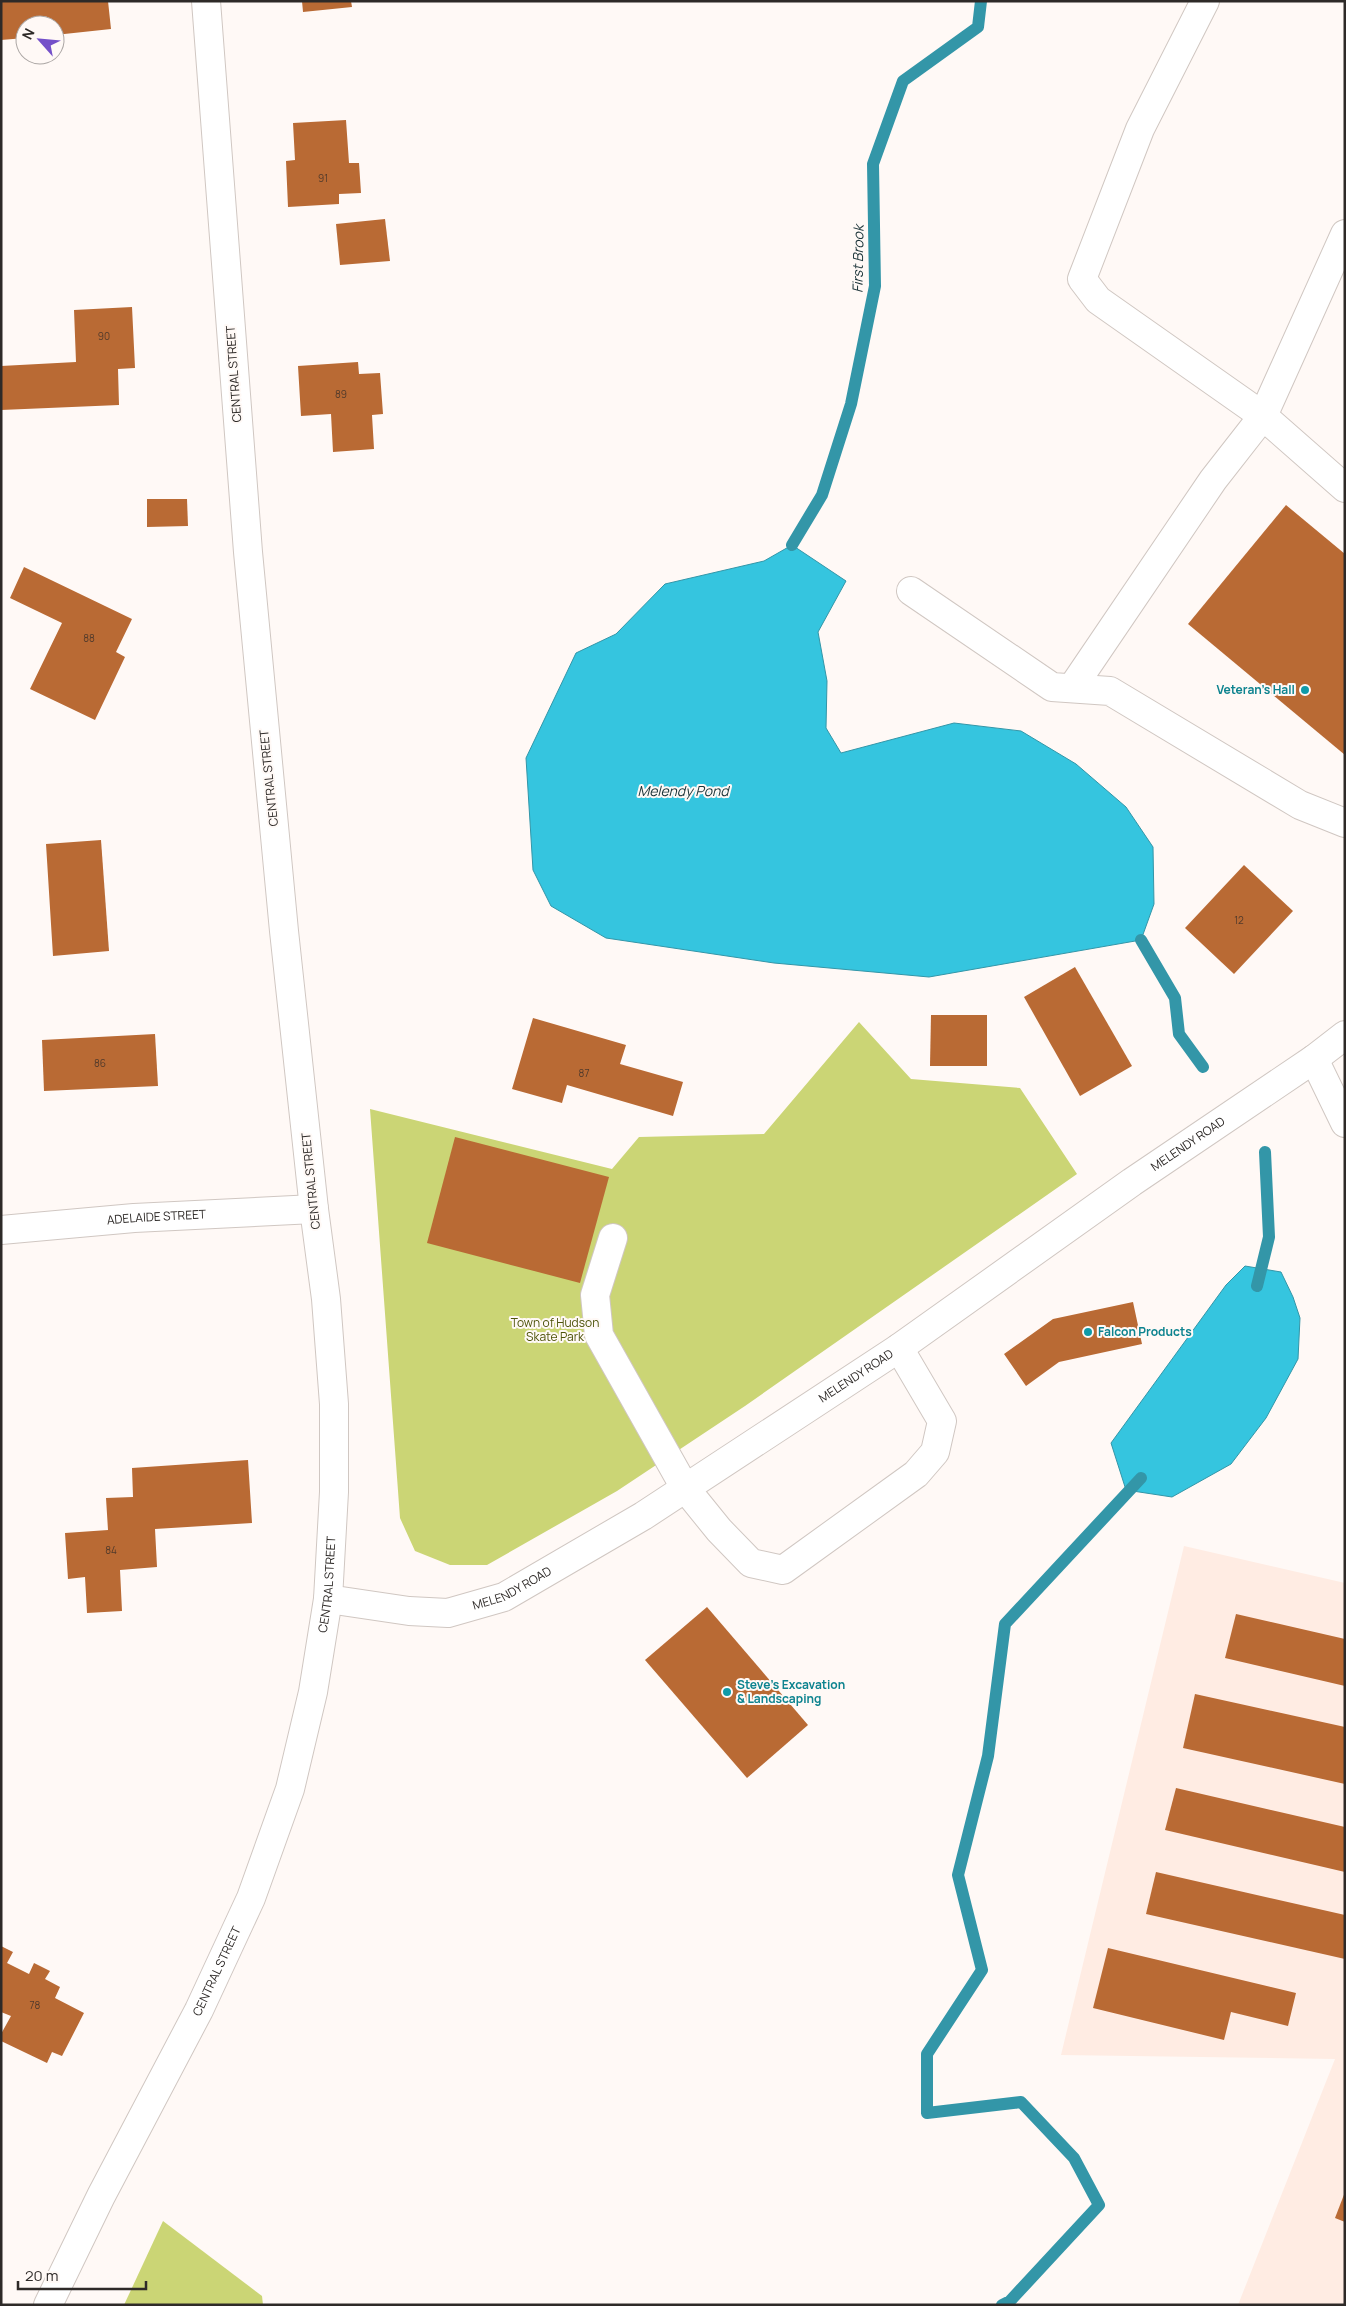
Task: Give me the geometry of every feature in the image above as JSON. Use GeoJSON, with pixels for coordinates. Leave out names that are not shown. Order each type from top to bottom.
{"type":"FeatureCollection","features":[{"type":"Feature","properties":{"kind":"street","name":"CENTRAL STREET"},"geometry":{"type":"LineString","coordinates":[[48,2305],[101,2196],[198,2010],[251,1898],[290,1789],[313,1692],[328,1599],[334,1492],[334,1404],[326,1299],[314,1209],[248,552],[206,1]]}},
{"type":"Feature","properties":{"kind":"street"},"geometry":{"type":"LineString","coordinates":[[1205,1],[1140,129],[1082,279],[1098,300],[1263,416],[1345,488]]}},
{"type":"Feature","properties":{"kind":"street"},"geometry":{"type":"LineString","coordinates":[[1072,688],[1212,480],[1263,416],[1345,234]]}},
{"type":"Feature","properties":{"kind":"street"},"geometry":{"type":"LineString","coordinates":[[911,590],[1052,687],[1110,691],[1300,805],[1345,823]]}},
{"type":"Feature","properties":{"kind":"street","name":"MELENDY ROAD"},"geometry":{"type":"LineString","coordinates":[[328,1599],[409,1611],[448,1612],[504,1597],[643,1516],[899,1348],[1132,1182],[1314,1059],[1345,1035]]}},
{"type":"Feature","properties":{"kind":"street"},"geometry":{"type":"LineString","coordinates":[[1314,1059],[1345,1123]]}},
{"type":"Feature","properties":{"kind":"street","name":"ADELAIDE STREET"},"geometry":{"type":"LineString","coordinates":[[1,1230],[134,1218],[314,1209]]}},
{"type":"Feature","properties":{"kind":"street"},"geometry":{"type":"LineString","coordinates":[[613,1238],[596,1295],[599,1335],[685,1488],[719,1530],[751,1562],[783,1570],[916,1474],[935,1452],[942,1421],[899,1348]]}},
{"type":"Feature","properties":{"kind":"shaded area"},"geometry":{"type":"Polygon","coordinates":[[[1184,1546],[1345,1583],[1345,2305],[1238,2305],[1335,2059],[1061,2055],[1184,1546]]]}},
{"type":"Feature","properties":{"kind":"green space","name":"Town of Hudson Skate Park"},"geometry":{"type":"Polygon","coordinates":[[[859,1022],[911,1079],[1020,1088],[1077,1174],[745,1406],[617,1491],[487,1565],[450,1565],[415,1551],[400,1518],[370,1109],[612,1169],[639,1137],[764,1134],[859,1022]]]}},
{"type":"Feature","properties":{"kind":"green space"},"geometry":{"type":"Polygon","coordinates":[[[163,2221],[262,2296],[263,2305],[124,2305],[163,2221]]]}},
{"type":"Feature","properties":{"kind":"water","name":"Melendy Pond"},"geometry":{"type":"Polygon","coordinates":[[[792,545],[846,581],[818,632],[827,681],[826,728],[841,753],[954,723],[1021,731],[1076,764],[1126,807],[1153,847],[1154,904],[1141,940],[929,977],[774,963],[606,938],[551,906],[533,870],[526,758],[576,653],[616,634],[665,584],[764,561],[792,545]]]}},
{"type":"Feature","properties":{"kind":"water"},"geometry":{"type":"Polygon","coordinates":[[[1245,1266],[1281,1272],[1293,1297],[1300,1318],[1298,1359],[1266,1418],[1231,1464],[1172,1497],[1126,1490],[1111,1443],[1226,1285],[1245,1266]]]}},
{"type":"Feature","properties":{"kind":"building"},"geometry":{"type":"Polygon","coordinates":[[[1,1],[108,1],[111,29],[65,34],[65,15],[15,15],[15,39],[1,40],[1,1]]]}},
{"type":"Feature","properties":{"kind":"building"},"geometry":{"type":"Polygon","coordinates":[[[302,1],[351,1],[352,7],[303,12],[302,1]]]}},
{"type":"Feature","properties":{"kind":"building"},"geometry":{"type":"Polygon","coordinates":[[[346,120],[349,163],[359,163],[361,193],[339,194],[339,204],[288,207],[286,161],[295,160],[293,123],[346,120]]]}},
{"type":"Feature","properties":{"kind":"building"},"geometry":{"type":"Polygon","coordinates":[[[385,219],[390,261],[340,265],[336,224],[385,219]]]}},
{"type":"Feature","properties":{"kind":"building"},"geometry":{"type":"Polygon","coordinates":[[[132,307],[135,368],[118,369],[119,405],[1,410],[1,366],[76,362],[74,310],[132,307]]]}},
{"type":"Feature","properties":{"kind":"building"},"geometry":{"type":"Polygon","coordinates":[[[358,362],[359,374],[380,373],[383,414],[372,415],[374,449],[333,452],[331,414],[301,416],[298,366],[358,362]]]}},
{"type":"Feature","properties":{"kind":"building"},"geometry":{"type":"Polygon","coordinates":[[[147,499],[187,499],[188,526],[147,527],[147,499]]]}},
{"type":"Feature","properties":{"kind":"building","name":"Veteran's Hall"},"geometry":{"type":"Polygon","coordinates":[[[1286,505],[1345,554],[1345,755],[1188,624],[1286,505]]]}},
{"type":"Feature","properties":{"kind":"building"},"geometry":{"type":"Polygon","coordinates":[[[24,567],[132,619],[116,652],[125,657],[95,720],[30,689],[62,623],[10,598],[24,567]]]}},
{"type":"Feature","properties":{"kind":"building"},"geometry":{"type":"Polygon","coordinates":[[[101,840],[109,951],[53,956],[46,844],[101,840]]]}},
{"type":"Feature","properties":{"kind":"building"},"geometry":{"type":"Polygon","coordinates":[[[1244,865],[1293,911],[1234,974],[1185,928],[1244,865]]]}},
{"type":"Feature","properties":{"kind":"building"},"geometry":{"type":"Polygon","coordinates":[[[1075,967],[1132,1066],[1080,1096],[1024,997],[1075,967]]]}},
{"type":"Feature","properties":{"kind":"building"},"geometry":{"type":"Polygon","coordinates":[[[931,1015],[987,1015],[987,1066],[930,1066],[931,1015]]]}},
{"type":"Feature","properties":{"kind":"building"},"geometry":{"type":"Polygon","coordinates":[[[533,1018],[626,1045],[620,1064],[683,1082],[673,1116],[567,1085],[562,1103],[512,1089],[533,1018]]]}},
{"type":"Feature","properties":{"kind":"building"},"geometry":{"type":"Polygon","coordinates":[[[155,1034],[158,1086],[44,1091],[42,1040],[155,1034]]]}},
{"type":"Feature","properties":{"kind":"building"},"geometry":{"type":"Polygon","coordinates":[[[455,1137],[609,1177],[580,1283],[427,1243],[455,1137]]]}},
{"type":"Feature","properties":{"kind":"building","name":"Falcon Products"},"geometry":{"type":"Polygon","coordinates":[[[1133,1302],[1142,1344],[1059,1362],[1026,1386],[1004,1354],[1053,1319],[1133,1302]]]}},
{"type":"Feature","properties":{"kind":"building"},"geometry":{"type":"Polygon","coordinates":[[[248,1460],[252,1523],[155,1529],[157,1567],[120,1570],[122,1611],[87,1613],[85,1577],[68,1579],[65,1533],[108,1530],[106,1498],[133,1497],[132,1468],[248,1460]]]}},
{"type":"Feature","properties":{"kind":"building","name":"Steve's Excavation & Landscaping"},"geometry":{"type":"Polygon","coordinates":[[[707,1607],[808,1725],[747,1778],[645,1660],[707,1607]]]}},
{"type":"Feature","properties":{"kind":"building"},"geometry":{"type":"Polygon","coordinates":[[[1236,1614],[1345,1639],[1345,1686],[1225,1658],[1236,1614]]]}},
{"type":"Feature","properties":{"kind":"building"},"geometry":{"type":"Polygon","coordinates":[[[1195,1694],[1345,1727],[1345,1784],[1183,1748],[1195,1694]]]}},
{"type":"Feature","properties":{"kind":"building"},"geometry":{"type":"Polygon","coordinates":[[[1176,1788],[1345,1827],[1345,1872],[1165,1830],[1176,1788]]]}},
{"type":"Feature","properties":{"kind":"building"},"geometry":{"type":"Polygon","coordinates":[[[1156,1872],[1345,1915],[1345,1959],[1146,1914],[1156,1872]]]}},
{"type":"Feature","properties":{"kind":"building"},"geometry":{"type":"Polygon","coordinates":[[[1,1946],[13,1952],[7,1963],[29,1974],[34,1963],[50,1971],[45,1979],[60,1987],[55,1998],[84,2013],[62,2056],[52,2052],[47,2063],[1,2041],[1,2034],[11,2016],[1,2012],[1,1946]]]}},
{"type":"Feature","properties":{"kind":"building"},"geometry":{"type":"Polygon","coordinates":[[[1108,1948],[1296,1993],[1288,2026],[1231,2012],[1224,2040],[1093,2008],[1108,1948]]]}},
{"type":"Feature","properties":{"kind":"building"},"geometry":{"type":"Polygon","coordinates":[[[1345,2192],[1345,2222],[1335,2218],[1345,2192]]]}},
{"type":"Feature","properties":{"kind":"waterway","name":"First Brook"},"geometry":{"type":"LineString","coordinates":[[792,545],[822,495],[851,404],[875,286],[873,164],[903,81],[978,27],[981,1]]}},
{"type":"Feature","properties":{"kind":"waterway"},"geometry":{"type":"LineString","coordinates":[[1141,940],[1175,998],[1179,1034],[1203,1067]]}},
{"type":"Feature","properties":{"kind":"waterway"},"geometry":{"type":"LineString","coordinates":[[1257,1286],[1269,1237],[1265,1152]]}},
{"type":"Feature","properties":{"kind":"waterway"},"geometry":{"type":"LineString","coordinates":[[1002,2305],[1010,2301],[1099,2205],[1074,2158],[1021,2102],[927,2113],[927,2054],[982,1970],[958,1875],[988,1756],[1005,1624],[1141,1478]]}},
{"type":"Feature","properties":{"kind":"place","name":"Veteran's Hall"},"geometry":{"type":"Point","coordinates":[1305,690]}},
{"type":"Feature","properties":{"kind":"place","name":"Falcon Products"},"geometry":{"type":"Point","coordinates":[1088,1332]}},
{"type":"Feature","properties":{"kind":"place","name":"Steve's Excavation & Landscaping"},"geometry":{"type":"Point","coordinates":[727,1692]}}]}
